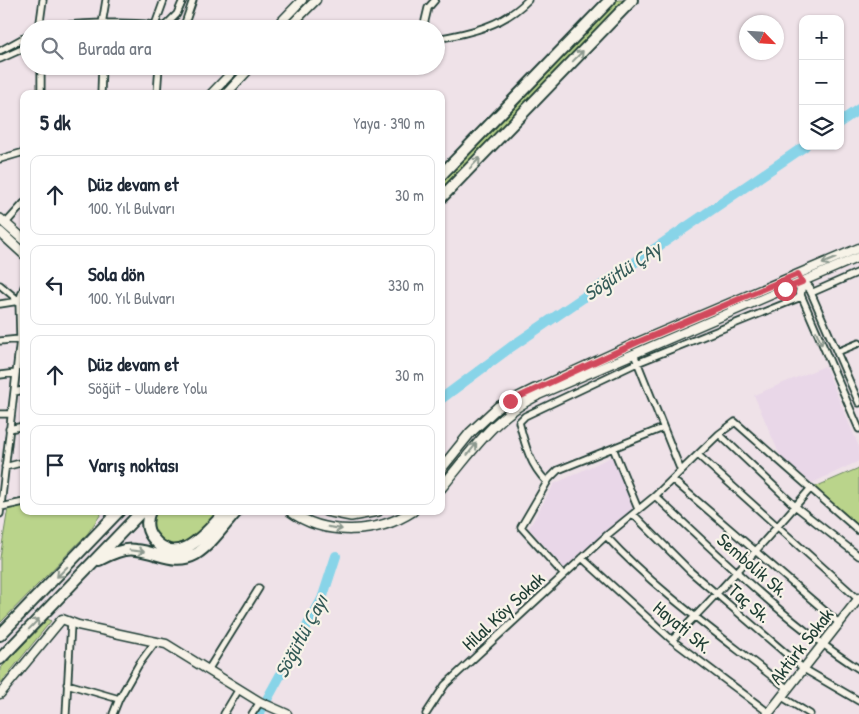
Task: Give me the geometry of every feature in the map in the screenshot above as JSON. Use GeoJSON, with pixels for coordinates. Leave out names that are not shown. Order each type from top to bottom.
{"type":"FeatureCollection","features":[{"type":"Feature","properties":{"kind":"highway"},"geometry":{"type":"LineString","coordinates":[[445,171],[610,0]]}},
{"type":"Feature","properties":{"kind":"highway"},"geometry":{"type":"LineString","coordinates":[[445,194],[632,0]]}},
{"type":"Feature","properties":{"kind":"highway"},"geometry":{"type":"LineString","coordinates":[[80,553],[108,515]]}},
{"type":"Feature","properties":{"kind":"highway"},"geometry":{"type":"LineString","coordinates":[[0,635],[115,515]]}},
{"type":"Feature","properties":{"kind":"highway"},"geometry":{"type":"LineString","coordinates":[[0,659],[138,515]]}},
{"type":"Feature","properties":{"kind":"highway"},"geometry":{"type":"LineString","coordinates":[[148,515],[147,527],[155,541],[162,547],[180,550],[198,540],[222,515]]}},
{"type":"Feature","properties":{"kind":"highway"},"geometry":{"type":"LineString","coordinates":[[92,564],[124,550],[146,552],[171,560],[184,559],[198,553],[233,515]]}},
{"type":"Feature","properties":{"kind":"main road"},"geometry":{"type":"LineString","coordinates":[[283,20],[302,0]]}},
{"type":"Feature","properties":{"kind":"main road"},"geometry":{"type":"LineString","coordinates":[[296,20],[316,0]]}},
{"type":"Feature","properties":{"kind":"main road"},"geometry":{"type":"LineString","coordinates":[[215,90],[229,75]]}},
{"type":"Feature","properties":{"kind":"main road"},"geometry":{"type":"LineString","coordinates":[[230,90],[244,75]]}},
{"type":"Feature","properties":{"kind":"main road"},"geometry":{"type":"LineString","coordinates":[[3,221],[20,236]]}},
{"type":"Feature","properties":{"kind":"main road"},"geometry":{"type":"LineString","coordinates":[[0,232],[20,250]]}},
{"type":"Feature","properties":{"kind":"main road"},"geometry":{"type":"LineString","coordinates":[[445,464],[470,433],[498,406],[634,354],[800,278],[859,248]]}},
{"type":"Feature","properties":{"kind":"main road"},"geometry":{"type":"LineString","coordinates":[[445,483],[480,439],[536,393],[800,278],[859,257]]}},
{"type":"Feature","properties":{"kind":"main road"},"geometry":{"type":"LineString","coordinates":[[800,278],[810,290]]}},
{"type":"Feature","properties":{"kind":"main road"},"geometry":{"type":"LineString","coordinates":[[800,278],[801,295]]}},
{"type":"Feature","properties":{"kind":"main road"},"geometry":{"type":"LineString","coordinates":[[297,515],[310,522],[333,528],[352,530],[376,528],[407,515]]}},
{"type":"Feature","properties":{"kind":"main road","name":"Aktürk Sokak"},"geometry":{"type":"LineString","coordinates":[[769,714],[859,599]]}},
{"type":"Feature","properties":{"kind":"main road"},"geometry":{"type":"LineString","coordinates":[[0,694],[62,619],[109,633],[166,644],[260,702],[286,714]]}},
{"type":"Feature","properties":{"kind":"street"},"geometry":{"type":"LineString","coordinates":[[40,20],[43,0]]}},
{"type":"Feature","properties":{"kind":"street"},"geometry":{"type":"LineString","coordinates":[[103,20],[106,0]]}},
{"type":"Feature","properties":{"kind":"street"},"geometry":{"type":"LineString","coordinates":[[157,20],[164,0]]}},
{"type":"Feature","properties":{"kind":"street"},"geometry":{"type":"LineString","coordinates":[[171,20],[177,14],[183,0]]}},
{"type":"Feature","properties":{"kind":"street"},"geometry":{"type":"LineString","coordinates":[[186,20],[193,0]]}},
{"type":"Feature","properties":{"kind":"street"},"geometry":{"type":"LineString","coordinates":[[425,20],[428,8],[435,0]]}},
{"type":"Feature","properties":{"kind":"street"},"geometry":{"type":"LineString","coordinates":[[445,37],[477,32],[519,9],[528,0]]}},
{"type":"Feature","properties":{"kind":"street"},"geometry":{"type":"LineString","coordinates":[[0,50],[20,40]]}},
{"type":"Feature","properties":{"kind":"street"},"geometry":{"type":"LineString","coordinates":[[0,59],[20,50]]}},
{"type":"Feature","properties":{"kind":"street"},"geometry":{"type":"LineString","coordinates":[[41,75],[41,90]]}},
{"type":"Feature","properties":{"kind":"street"},"geometry":{"type":"LineString","coordinates":[[101,90],[102,75]]}},
{"type":"Feature","properties":{"kind":"street"},"geometry":{"type":"LineString","coordinates":[[157,90],[158,75]]}},
{"type":"Feature","properties":{"kind":"street"},"geometry":{"type":"LineString","coordinates":[[0,159],[20,153]]}},
{"type":"Feature","properties":{"kind":"street"},"geometry":{"type":"LineString","coordinates":[[3,221],[20,206]]}},
{"type":"Feature","properties":{"kind":"street"},"geometry":{"type":"LineString","coordinates":[[859,272],[810,290],[859,403]]}},
{"type":"Feature","properties":{"kind":"street"},"geometry":{"type":"LineString","coordinates":[[0,285],[20,298]]}},
{"type":"Feature","properties":{"kind":"street"},"geometry":{"type":"LineString","coordinates":[[547,482],[537,472],[526,451],[519,422],[525,416],[637,363],[801,295],[859,429]]}},
{"type":"Feature","properties":{"kind":"street"},"geometry":{"type":"LineString","coordinates":[[0,304],[20,299]]}},
{"type":"Feature","properties":{"kind":"street"},"geometry":{"type":"LineString","coordinates":[[0,341],[20,340]]}},
{"type":"Feature","properties":{"kind":"street"},"geometry":{"type":"LineString","coordinates":[[837,352],[859,343]]}},
{"type":"Feature","properties":{"kind":"street"},"geometry":{"type":"LineString","coordinates":[[634,354],[681,471]]}},
{"type":"Feature","properties":{"kind":"street"},"geometry":{"type":"LineString","coordinates":[[0,514],[5,466],[3,451],[9,429],[20,357]]}},
{"type":"Feature","properties":{"kind":"street"},"geometry":{"type":"LineString","coordinates":[[0,374],[16,374]]}},
{"type":"Feature","properties":{"kind":"street"},"geometry":{"type":"LineString","coordinates":[[14,392],[20,391]]}},
{"type":"Feature","properties":{"kind":"street"},"geometry":{"type":"LineString","coordinates":[[0,414],[11,414]]}},
{"type":"Feature","properties":{"kind":"street"},"geometry":{"type":"LineString","coordinates":[[633,514],[673,480],[718,434],[735,422],[859,531]]}},
{"type":"Feature","properties":{"kind":"street"},"geometry":{"type":"LineString","coordinates":[[9,429],[20,427]]}},
{"type":"Feature","properties":{"kind":"street"},"geometry":{"type":"LineString","coordinates":[[564,575],[522,527],[547,482],[558,470],[663,428]]}},
{"type":"Feature","properties":{"kind":"street"},"geometry":{"type":"LineString","coordinates":[[718,434],[795,506],[859,556]]}},
{"type":"Feature","properties":{"kind":"street"},"geometry":{"type":"LineString","coordinates":[[613,448],[638,509]]}},
{"type":"Feature","properties":{"kind":"street"},"geometry":{"type":"LineString","coordinates":[[698,455],[859,599]]}},
{"type":"Feature","properties":{"kind":"street"},"geometry":{"type":"LineString","coordinates":[[5,466],[20,463]]}},
{"type":"Feature","properties":{"kind":"street"},"geometry":{"type":"LineString","coordinates":[[673,480],[840,624]]}},
{"type":"Feature","properties":{"kind":"street"},"geometry":{"type":"LineString","coordinates":[[672,640],[738,573],[755,550],[811,488]]}},
{"type":"Feature","properties":{"kind":"street","name":"Sembolik Sk."},"geometry":{"type":"LineString","coordinates":[[655,496],[738,573],[823,646],[859,669]]}},
{"type":"Feature","properties":{"kind":"street"},"geometry":{"type":"LineString","coordinates":[[1,507],[20,503]]}},
{"type":"Feature","properties":{"kind":"street","name":"Hilal Köy Sokak"},"geometry":{"type":"LineString","coordinates":[[426,714],[445,685],[606,536],[633,514]]}},
{"type":"Feature","properties":{"kind":"street","name":"Taç Sk."},"geometry":{"type":"LineString","coordinates":[[633,514],[718,594],[804,669],[859,702]]}},
{"type":"Feature","properties":{"kind":"street"},"geometry":{"type":"LineString","coordinates":[[606,536],[628,560],[788,689]]}},
{"type":"Feature","properties":{"kind":"street","name":"Hayati SK."},"geometry":{"type":"LineString","coordinates":[[582,558],[672,640],[769,714]]}},
{"type":"Feature","properties":{"kind":"street"},"geometry":{"type":"LineString","coordinates":[[208,670],[260,588]]}},
{"type":"Feature","properties":{"kind":"street"},"geometry":{"type":"LineString","coordinates":[[66,714],[71,622]]}},
{"type":"Feature","properties":{"kind":"street"},"geometry":{"type":"LineString","coordinates":[[112,714],[119,699],[156,641]]}},
{"type":"Feature","properties":{"kind":"street"},"geometry":{"type":"LineString","coordinates":[[67,684],[119,699]]}},
{"type":"Feature","properties":{"kind":"street"},"geometry":{"type":"LineString","coordinates":[[224,714],[239,689]]}},
{"type":"Feature","properties":{"kind":"street"},"geometry":{"type":"LineString","coordinates":[[782,697],[810,714]]}},
{"type":"Feature","properties":{"kind":"street"},"geometry":{"type":"LineString","coordinates":[[252,714],[260,702]]}},
{"type":"Feature","properties":{"kind":"shaded area"},"geometry":{"type":"Polygon","coordinates":[[[825,366],[859,447],[859,461],[812,483],[781,458],[754,395],[825,366]]]}},
{"type":"Feature","properties":{"kind":"shaded area"},"geometry":{"type":"Polygon","coordinates":[[[613,456],[635,507],[565,569],[529,528],[554,484],[613,456]]]}},
{"type":"Feature","properties":{"kind":"green space"},"geometry":{"type":"Polygon","coordinates":[[[618,0],[627,0],[445,188],[445,180],[618,0]]]}},
{"type":"Feature","properties":{"kind":"green space"},"geometry":{"type":"Polygon","coordinates":[[[859,468],[859,526],[815,487],[859,468]]]}},
{"type":"Feature","properties":{"kind":"green space"},"geometry":{"type":"Polygon","coordinates":[[[20,506],[20,515],[100,515],[88,533],[0,623],[0,558],[8,508],[20,506]]]}},
{"type":"Feature","properties":{"kind":"green space"},"geometry":{"type":"Polygon","coordinates":[[[153,515],[217,515],[193,540],[185,545],[164,545],[154,532],[153,515]]]}},
{"type":"Feature","properties":{"kind":"green space"},"geometry":{"type":"Polygon","coordinates":[[[48,619],[51,621],[0,684],[0,669],[48,619]]]}},
{"type":"Feature","properties":{"kind":"waterway","name":"Söğütlü ÇAy"},"geometry":{"type":"LineString","coordinates":[[844,119],[859,109]]}},
{"type":"Feature","properties":{"kind":"waterway","name":"Söğütlü ÇAy"},"geometry":{"type":"LineString","coordinates":[[445,396],[511,347],[799,150]]}},
{"type":"Feature","properties":{"kind":"waterway","name":"Söğütlü Çayı"},"geometry":{"type":"LineString","coordinates":[[259,714],[322,599],[336,556]]}},
{"type":"Feature","properties":{"kind":"tram line"},"geometry":{"type":"LineString","coordinates":[[178,20],[187,0]]}},
{"type":"Feature","properties":{"kind":"tram line"},"geometry":{"type":"LineString","coordinates":[[0,54],[20,45]]}},
{"type":"Feature","properties":{"kind":"route"},"geometry":{"type":"LineString","coordinates":[[510,401],[638,342],[798,274],[802,282],[785,289]]}}]}
